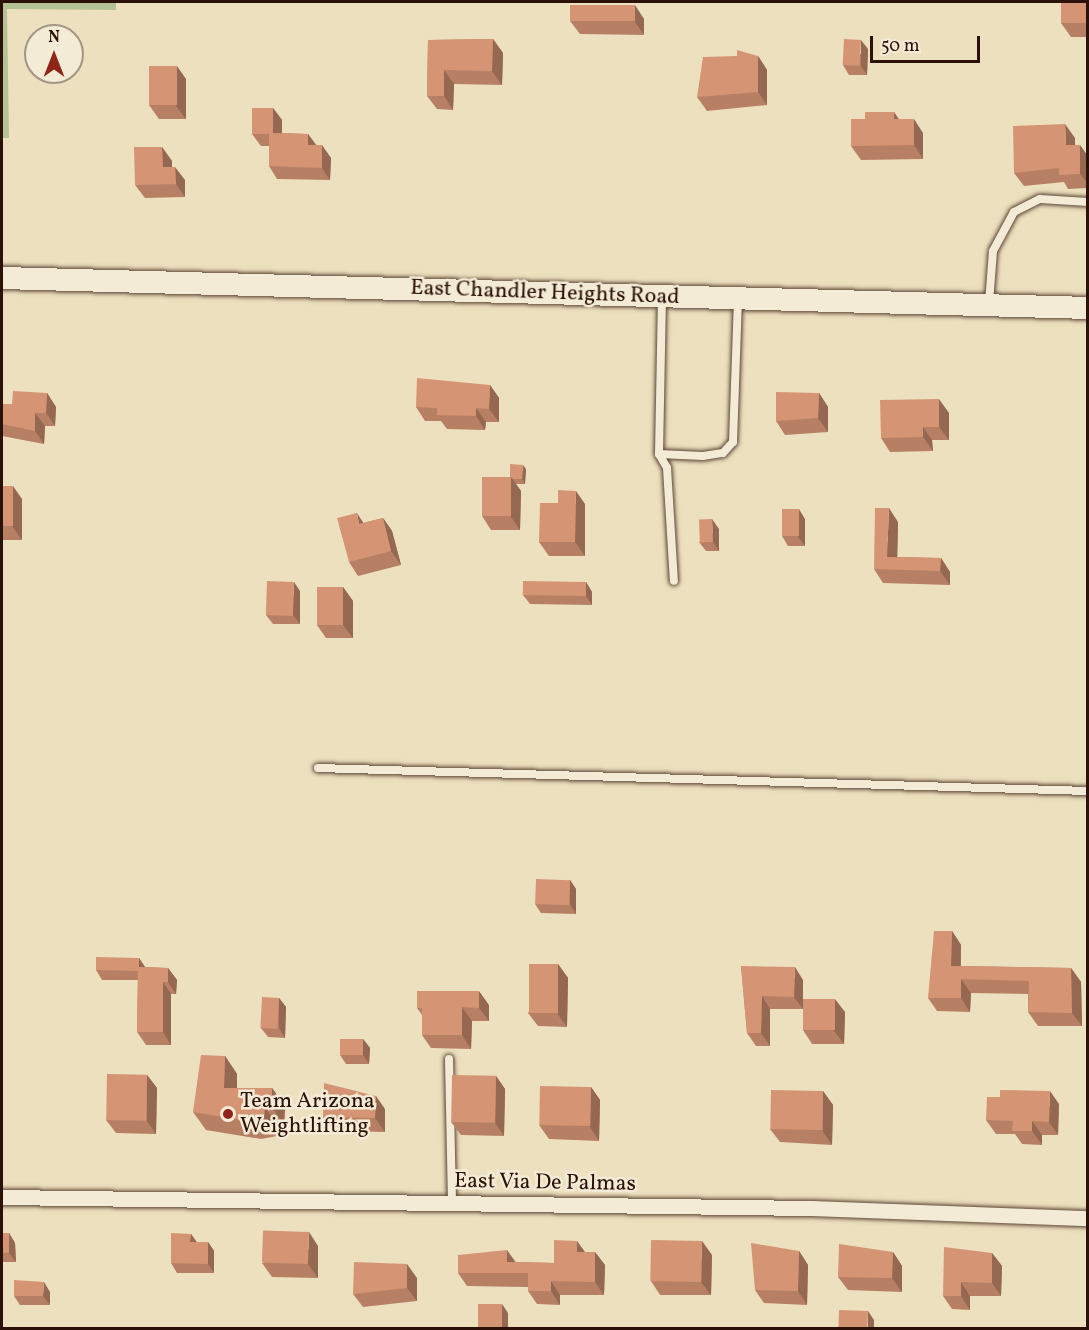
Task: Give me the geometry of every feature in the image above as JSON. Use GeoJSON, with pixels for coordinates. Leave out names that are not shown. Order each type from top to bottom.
{"type":"FeatureCollection","features":[{"type":"Feature","properties":{"kind":"main road","name":"East Chandler Heights Road"},"geometry":{"type":"LineString","coordinates":[[2,278],[1088,308]]}},
{"type":"Feature","properties":{"kind":"street","name":"East Via De Palmas"},"geometry":{"type":"LineString","coordinates":[[2,1197],[1088,1218]]}},
{"type":"Feature","properties":{"kind":"lane"},"geometry":{"type":"LineString","coordinates":[[988,305],[993,251],[1014,212],[1040,199],[1088,202]]}},
{"type":"Feature","properties":{"kind":"lane"},"geometry":{"type":"LineString","coordinates":[[662,296],[659,454],[667,468],[674,581]]}},
{"type":"Feature","properties":{"kind":"lane"},"geometry":{"type":"LineString","coordinates":[[659,454],[703,456],[723,453],[733,442],[738,298]]}},
{"type":"Feature","properties":{"kind":"lane"},"geometry":{"type":"LineString","coordinates":[[318,768],[1088,791]]}},
{"type":"Feature","properties":{"kind":"lane"},"geometry":{"type":"LineString","coordinates":[[449,1059],[452,1204]]}},
{"type":"Feature","properties":{"kind":"green space"},"geometry":{"type":"Polygon","coordinates":[[[2,2],[116,2],[116,10],[7,9],[9,138],[2,138],[2,2]]]}},
{"type":"Feature","properties":{"kind":"building"},"geometry":{"type":"Polygon","coordinates":[[[1061,2],[1088,2],[1088,23],[1061,23],[1061,2]]]}},
{"type":"Feature","properties":{"kind":"building"},"geometry":{"type":"Polygon","coordinates":[[[570,5],[635,5],[635,21],[570,21],[570,5]]]}},
{"type":"Feature","properties":{"kind":"building"},"geometry":{"type":"Polygon","coordinates":[[[493,39],[492,71],[444,70],[444,96],[427,96],[428,40],[493,39]]]}},
{"type":"Feature","properties":{"kind":"building"},"geometry":{"type":"Polygon","coordinates":[[[844,39],[861,40],[860,66],[843,65],[844,39]]]}},
{"type":"Feature","properties":{"kind":"building"},"geometry":{"type":"Polygon","coordinates":[[[737,50],[758,56],[758,92],[697,97],[703,57],[737,56],[737,50]]]}},
{"type":"Feature","properties":{"kind":"building"},"geometry":{"type":"Polygon","coordinates":[[[149,66],[177,66],[177,105],[149,105],[149,66]]]}},
{"type":"Feature","properties":{"kind":"building"},"geometry":{"type":"Polygon","coordinates":[[[252,108],[273,108],[273,133],[308,134],[308,145],[322,145],[322,168],[269,166],[269,134],[252,134],[252,108]]]}},
{"type":"Feature","properties":{"kind":"building"},"geometry":{"type":"Polygon","coordinates":[[[865,112],[894,112],[894,119],[914,119],[914,145],[851,146],[851,119],[865,119],[865,112]]]}},
{"type":"Feature","properties":{"kind":"building"},"geometry":{"type":"Polygon","coordinates":[[[1065,124],[1066,145],[1080,145],[1080,174],[1059,175],[1059,168],[1014,173],[1013,126],[1065,124]]]}},
{"type":"Feature","properties":{"kind":"building"},"geometry":{"type":"Polygon","coordinates":[[[134,147],[162,147],[163,167],[175,167],[176,184],[135,185],[134,147]]]}},
{"type":"Feature","properties":{"kind":"building"},"geometry":{"type":"Polygon","coordinates":[[[417,378],[490,385],[489,409],[476,408],[476,416],[437,415],[437,408],[416,407],[417,378]]]}},
{"type":"Feature","properties":{"kind":"building"},"geometry":{"type":"Polygon","coordinates":[[[13,391],[47,393],[46,413],[35,413],[35,431],[2,424],[2,404],[12,404],[13,391]]]}},
{"type":"Feature","properties":{"kind":"building"},"geometry":{"type":"Polygon","coordinates":[[[776,392],[819,393],[818,418],[776,421],[776,392]]]}},
{"type":"Feature","properties":{"kind":"building"},"geometry":{"type":"Polygon","coordinates":[[[939,399],[939,427],[923,427],[923,437],[881,438],[880,400],[939,399]]]}},
{"type":"Feature","properties":{"kind":"building"},"geometry":{"type":"Polygon","coordinates":[[[510,464],[523,465],[522,479],[510,477],[510,464]]]}},
{"type":"Feature","properties":{"kind":"building"},"geometry":{"type":"Polygon","coordinates":[[[482,477],[511,477],[511,516],[482,516],[482,477]]]}},
{"type":"Feature","properties":{"kind":"building"},"geometry":{"type":"Polygon","coordinates":[[[2,486],[13,486],[13,526],[2,526],[2,486]]]}},
{"type":"Feature","properties":{"kind":"building"},"geometry":{"type":"Polygon","coordinates":[[[558,490],[576,491],[575,542],[539,542],[540,503],[558,503],[558,490]]]}},
{"type":"Feature","properties":{"kind":"building"},"geometry":{"type":"Polygon","coordinates":[[[875,508],[889,508],[887,557],[941,558],[940,571],[874,569],[875,508]]]}},
{"type":"Feature","properties":{"kind":"building"},"geometry":{"type":"Polygon","coordinates":[[[782,509],[799,509],[799,536],[782,536],[782,509]]]}},
{"type":"Feature","properties":{"kind":"building"},"geometry":{"type":"Polygon","coordinates":[[[357,513],[359,524],[383,518],[391,551],[349,562],[337,518],[357,513]]]}},
{"type":"Feature","properties":{"kind":"building"},"geometry":{"type":"Polygon","coordinates":[[[699,519],[712,519],[713,542],[700,542],[699,519]]]}},
{"type":"Feature","properties":{"kind":"building"},"geometry":{"type":"Polygon","coordinates":[[[267,581],[294,582],[293,616],[266,615],[267,581]]]}},
{"type":"Feature","properties":{"kind":"building"},"geometry":{"type":"Polygon","coordinates":[[[523,581],[586,582],[586,596],[523,595],[523,581]]]}},
{"type":"Feature","properties":{"kind":"building"},"geometry":{"type":"Polygon","coordinates":[[[317,587],[343,587],[343,625],[317,625],[317,587]]]}},
{"type":"Feature","properties":{"kind":"building"},"geometry":{"type":"Polygon","coordinates":[[[536,879],[570,880],[569,905],[535,904],[536,879]]]}},
{"type":"Feature","properties":{"kind":"building"},"geometry":{"type":"Polygon","coordinates":[[[934,931],[952,931],[951,966],[1071,968],[1072,1013],[1028,1012],[1029,981],[961,979],[961,998],[928,998],[934,931]]]}},
{"type":"Feature","properties":{"kind":"building"},"geometry":{"type":"Polygon","coordinates":[[[96,957],[139,958],[138,971],[96,970],[96,957]]]}},
{"type":"Feature","properties":{"kind":"building"},"geometry":{"type":"Polygon","coordinates":[[[529,964],[558,964],[558,1013],[529,1013],[529,964]]]}},
{"type":"Feature","properties":{"kind":"building"},"geometry":{"type":"Polygon","coordinates":[[[741,966],[795,967],[794,997],[762,996],[761,1033],[747,1033],[741,966]]]}},
{"type":"Feature","properties":{"kind":"building"},"geometry":{"type":"Polygon","coordinates":[[[138,967],[168,968],[168,982],[163,982],[163,1032],[137,1032],[138,967]]]}},
{"type":"Feature","properties":{"kind":"building"},"geometry":{"type":"Polygon","coordinates":[[[417,991],[479,991],[479,1008],[462,1007],[462,1035],[422,1035],[422,1008],[417,1008],[417,991]]]}},
{"type":"Feature","properties":{"kind":"building"},"geometry":{"type":"Polygon","coordinates":[[[262,997],[279,998],[277,1029],[260,1028],[262,997]]]}},
{"type":"Feature","properties":{"kind":"building"},"geometry":{"type":"Polygon","coordinates":[[[803,999],[835,999],[835,1030],[803,1030],[803,999]]]}},
{"type":"Feature","properties":{"kind":"building"},"geometry":{"type":"Polygon","coordinates":[[[340,1039],[363,1039],[363,1055],[340,1055],[340,1039]]]}},
{"type":"Feature","properties":{"kind":"building"},"geometry":{"type":"Polygon","coordinates":[[[201,1055],[225,1056],[224,1088],[272,1088],[272,1107],[265,1107],[264,1118],[248,1121],[193,1112],[201,1055]]]}},
{"type":"Feature","properties":{"kind":"building"},"geometry":{"type":"Polygon","coordinates":[[[107,1074],[147,1075],[146,1121],[106,1120],[107,1074]]]}},
{"type":"Feature","properties":{"kind":"building"},"geometry":{"type":"Polygon","coordinates":[[[452,1075],[496,1076],[495,1123],[451,1122],[452,1075]]]}},
{"type":"Feature","properties":{"kind":"building"},"geometry":{"type":"Polygon","coordinates":[[[324,1083],[376,1096],[375,1118],[323,1117],[324,1083]]]}},
{"type":"Feature","properties":{"kind":"building"},"geometry":{"type":"Polygon","coordinates":[[[540,1086],[591,1087],[590,1126],[539,1125],[540,1086]]]}},
{"type":"Feature","properties":{"kind":"building"},"geometry":{"type":"Polygon","coordinates":[[[771,1090],[823,1091],[822,1130],[770,1129],[771,1090]]]}},
{"type":"Feature","properties":{"kind":"building"},"geometry":{"type":"Polygon","coordinates":[[[1000,1090],[1050,1091],[1049,1122],[1032,1121],[1032,1131],[1012,1131],[1013,1121],[986,1120],[987,1097],[1000,1097],[1000,1090]]]}},
{"type":"Feature","properties":{"kind":"building"},"geometry":{"type":"Polygon","coordinates":[[[263,1230],[309,1232],[308,1264],[262,1262],[263,1230]]]}},
{"type":"Feature","properties":{"kind":"building"},"geometry":{"type":"Polygon","coordinates":[[[2,1233],[9,1233],[9,1253],[2,1253],[2,1233]]]}},
{"type":"Feature","properties":{"kind":"building"},"geometry":{"type":"Polygon","coordinates":[[[171,1233],[191,1234],[190,1242],[208,1242],[208,1264],[171,1263],[171,1233]]]}},
{"type":"Feature","properties":{"kind":"building"},"geometry":{"type":"Polygon","coordinates":[[[554,1240],[577,1241],[577,1252],[595,1252],[595,1282],[551,1281],[551,1291],[528,1291],[528,1273],[458,1273],[458,1255],[507,1250],[507,1262],[554,1263],[554,1240]]]}},
{"type":"Feature","properties":{"kind":"building"},"geometry":{"type":"Polygon","coordinates":[[[651,1240],[702,1241],[701,1282],[650,1281],[651,1240]]]}},
{"type":"Feature","properties":{"kind":"building"},"geometry":{"type":"Polygon","coordinates":[[[751,1243],[799,1251],[798,1291],[755,1290],[751,1243]]]}},
{"type":"Feature","properties":{"kind":"building"},"geometry":{"type":"Polygon","coordinates":[[[839,1244],[893,1252],[892,1278],[838,1277],[839,1244]]]}},
{"type":"Feature","properties":{"kind":"building"},"geometry":{"type":"Polygon","coordinates":[[[944,1247],[992,1253],[992,1283],[961,1282],[961,1296],[943,1296],[944,1247]]]}},
{"type":"Feature","properties":{"kind":"building"},"geometry":{"type":"Polygon","coordinates":[[[354,1262],[407,1264],[407,1288],[353,1294],[354,1262]]]}},
{"type":"Feature","properties":{"kind":"building"},"geometry":{"type":"Polygon","coordinates":[[[14,1280],[44,1282],[43,1296],[14,1296],[14,1280]]]}},
{"type":"Feature","properties":{"kind":"building"},"geometry":{"type":"Polygon","coordinates":[[[478,1304],[502,1304],[502,1328],[478,1328],[478,1304]]]}},
{"type":"Feature","properties":{"kind":"building"},"geometry":{"type":"Polygon","coordinates":[[[839,1310],[868,1311],[867,1328],[838,1328],[839,1310]]]}},
{"type":"Feature","properties":{"kind":"place","name":"Team Arizona Weightlifting"},"geometry":{"type":"Point","coordinates":[228,1114]}}]}
